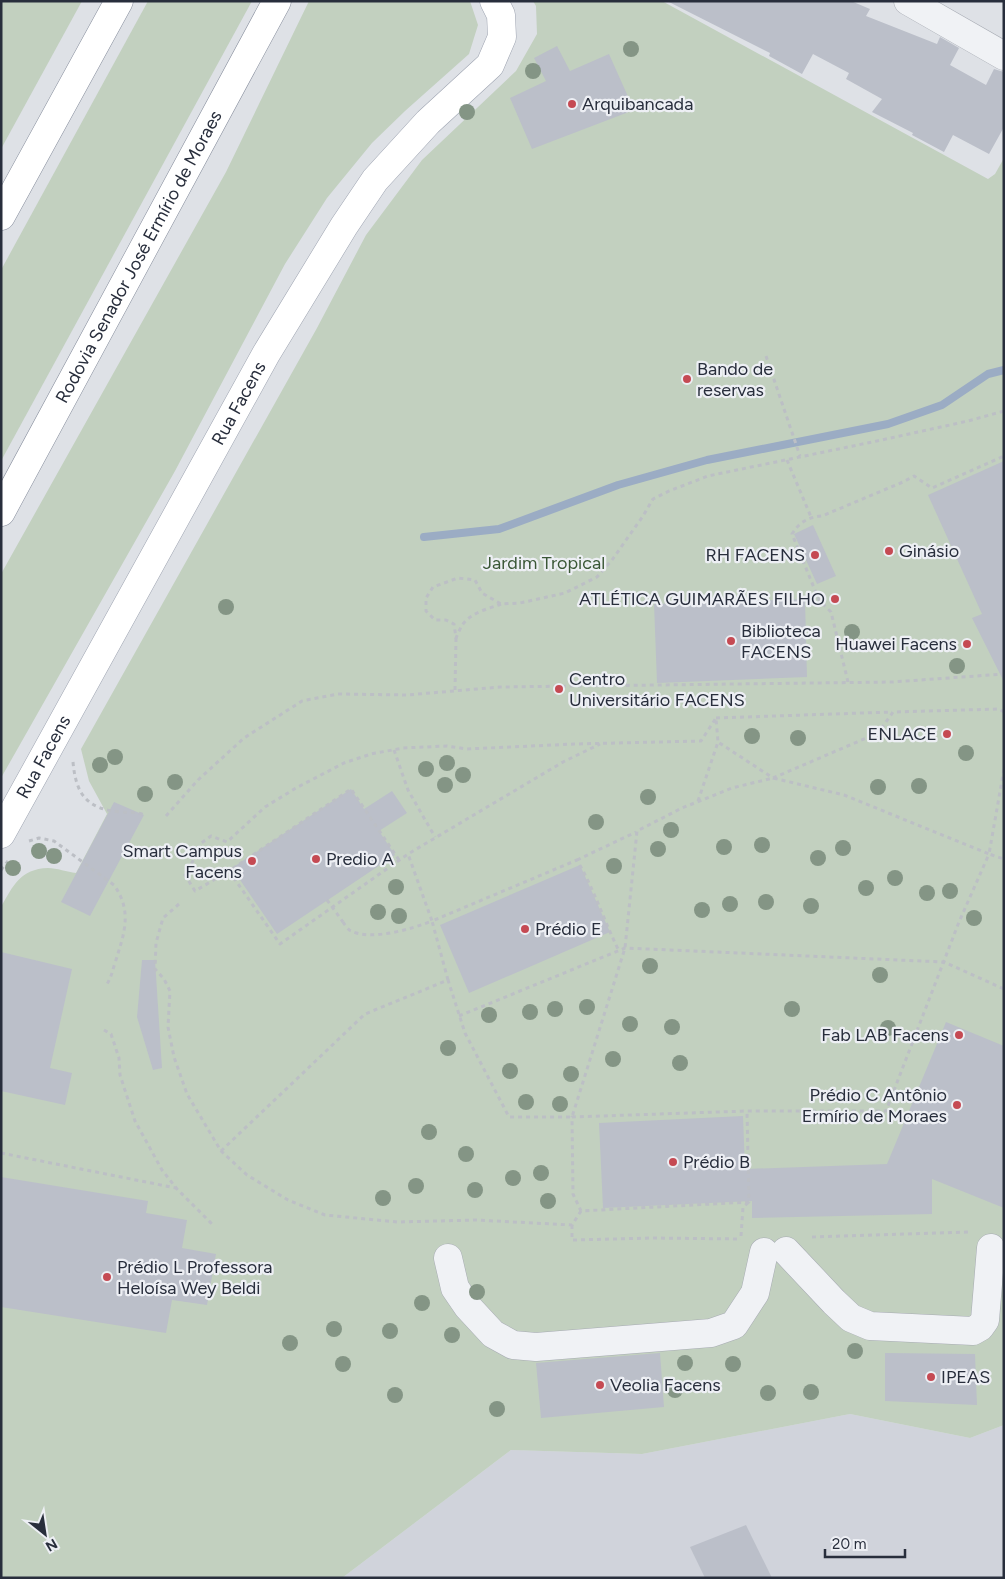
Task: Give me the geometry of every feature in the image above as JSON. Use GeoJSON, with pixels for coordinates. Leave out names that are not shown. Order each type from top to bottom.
{"type":"FeatureCollection","features":[{"type":"Feature","properties":{"kind":"main road"},"geometry":{"type":"LineString","coordinates":[[1,216],[119,1]]}},
{"type":"Feature","properties":{"kind":"main road","name":"Rodovia Senador José Ermírio de Moraes"},"geometry":{"type":"LineString","coordinates":[[1,512],[277,1]]}},
{"type":"Feature","properties":{"kind":"main road"},"geometry":{"type":"LineString","coordinates":[[263,26],[284,1]]}},
{"type":"Feature","properties":{"kind":"main road","name":"Rua Facens"},"geometry":{"type":"LineString","coordinates":[[12,844],[266,354],[344,226],[375,180],[428,122],[490,65],[502,37],[501,15],[494,1]]}},
{"type":"Feature","properties":{"kind":"street"},"geometry":{"type":"LineString","coordinates":[[908,1],[1004,56]]}},
{"type":"Feature","properties":{"kind":"street"},"geometry":{"type":"LineString","coordinates":[[760,1245],[834,1302],[851,1318],[860,1322],[870,1326],[973,1331],[980,1328],[985,1320],[983,1240]]}},
{"type":"Feature","properties":{"kind":"street"},"geometry":{"type":"LineString","coordinates":[[448,1258],[455,1288],[468,1307],[493,1334],[513,1345],[536,1347],[711,1333],[734,1326],[755,1293],[760,1245]]}},
{"type":"Feature","properties":{"kind":"path"},"geometry":{"type":"LineString","coordinates":[[766,356],[800,456]]}},
{"type":"Feature","properties":{"kind":"path"},"geometry":{"type":"LineString","coordinates":[[456,638],[463,623],[477,612],[501,604],[520,604],[565,593],[597,577],[612,560],[643,516],[653,498],[708,476],[877,441],[1004,411]]}},
{"type":"Feature","properties":{"kind":"path"},"geometry":{"type":"LineString","coordinates":[[848,682],[830,612],[819,600],[792,534],[795,528],[810,517],[822,516],[914,476],[932,488],[1004,456]]}},
{"type":"Feature","properties":{"kind":"path"},"geometry":{"type":"LineString","coordinates":[[787,460],[810,517]]}},
{"type":"Feature","properties":{"kind":"path"},"geometry":{"type":"LineString","coordinates":[[455,690],[456,638],[454,624],[446,620],[435,620],[426,612],[426,598],[433,587],[458,578],[475,580],[482,593],[501,604]]}},
{"type":"Feature","properties":{"kind":"path"},"geometry":{"type":"LineString","coordinates":[[166,816],[198,780],[244,738],[302,701],[338,694],[407,695],[500,686],[892,682],[1004,674]]}},
{"type":"Feature","properties":{"kind":"path"},"geometry":{"type":"LineString","coordinates":[[716,718],[999,709],[1004,712]]}},
{"type":"Feature","properties":{"kind":"path"},"geometry":{"type":"LineString","coordinates":[[327,900],[351,931],[374,935],[412,929],[577,860],[697,802],[732,788],[773,778],[878,733],[893,712]]}},
{"type":"Feature","properties":{"kind":"path"},"geometry":{"type":"LineString","coordinates":[[697,802],[718,742],[716,718]]}},
{"type":"Feature","properties":{"kind":"path"},"geometry":{"type":"LineString","coordinates":[[399,860],[350,789],[230,871],[195,891],[185,875],[199,850],[200,844],[211,836],[227,842],[265,807],[296,788],[344,764],[371,754],[394,750],[447,746],[467,749],[701,741],[716,718]]}},
{"type":"Feature","properties":{"kind":"path"},"geometry":{"type":"LineString","coordinates":[[718,742],[773,778],[844,795],[1004,859]]}},
{"type":"Feature","properties":{"kind":"path"},"geometry":{"type":"LineString","coordinates":[[230,871],[280,944],[408,854],[563,762],[602,743]]}},
{"type":"Feature","properties":{"kind":"path"},"geometry":{"type":"LineString","coordinates":[[394,750],[408,790],[435,838]]}},
{"type":"Feature","properties":{"kind":"path"},"geometry":{"type":"LineString","coordinates":[[73,754],[76,785],[87,802],[94,806],[120,812],[137,812],[144,815]]}},
{"type":"Feature","properties":{"kind":"path"},"geometry":{"type":"LineString","coordinates":[[408,854],[432,921],[465,1033],[509,1117],[572,1117],[747,1111],[886,1111],[960,922],[989,854],[1004,769]]}},
{"type":"Feature","properties":{"kind":"path"},"geometry":{"type":"LineString","coordinates":[[582,1211],[573,1194],[572,1117],[625,948],[637,831]]}},
{"type":"Feature","properties":{"kind":"path"},"geometry":{"type":"LineString","coordinates":[[1,870],[12,844],[39,838],[54,841],[114,885],[124,909],[126,926],[111,979],[105,987]]}},
{"type":"Feature","properties":{"kind":"path"},"geometry":{"type":"LineString","coordinates":[[577,860],[593,890],[619,951]]}},
{"type":"Feature","properties":{"kind":"path"},"geometry":{"type":"LineString","coordinates":[[179,904],[163,918],[156,943],[155,969],[164,979],[170,991],[168,1027],[174,1057],[187,1094],[221,1151],[247,1175],[288,1200],[325,1215],[397,1222],[476,1220],[572,1224]]}},
{"type":"Feature","properties":{"kind":"path"},"geometry":{"type":"LineString","coordinates":[[459,1016],[625,948],[944,962],[1004,989]]}},
{"type":"Feature","properties":{"kind":"path"},"geometry":{"type":"LineString","coordinates":[[221,1151],[365,1014],[448,980]]}},
{"type":"Feature","properties":{"kind":"path"},"geometry":{"type":"LineString","coordinates":[[104,1030],[112,1034],[119,1058],[120,1075],[135,1121],[162,1170],[213,1225]]}},
{"type":"Feature","properties":{"kind":"path"},"geometry":{"type":"LineString","coordinates":[[747,1111],[750,1202]]}},
{"type":"Feature","properties":{"kind":"path"},"geometry":{"type":"LineString","coordinates":[[1,1153],[177,1188]]}},
{"type":"Feature","properties":{"kind":"path"},"geometry":{"type":"LineString","coordinates":[[750,1202],[743,1207],[760,1245],[653,1238],[572,1240],[572,1224],[582,1211],[750,1202]]}},
{"type":"Feature","properties":{"kind":"path"},"geometry":{"type":"LineString","coordinates":[[811,1237],[983,1240]]}},
{"type":"Feature","properties":{"kind":"shaded area"},"geometry":{"type":"Polygon","coordinates":[[[850,1414],[970,1438],[1004,1425],[1004,1578],[342,1578],[511,1450],[642,1454],[850,1414]]]}},
{"type":"Feature","properties":{"kind":"green space"},"geometry":{"type":"Polygon","coordinates":[[[1,1],[82,1],[1,149],[1,1]]]}},
{"type":"Feature","properties":{"kind":"green space"},"geometry":{"type":"Polygon","coordinates":[[[148,1],[252,1],[1,461],[1,270],[148,1]]]}},
{"type":"Feature","properties":{"kind":"green space"},"geometry":{"type":"Polygon","coordinates":[[[309,1],[470,1],[478,25],[469,54],[372,143],[327,198],[285,264],[175,471],[1,778],[1,574],[226,172],[309,1]]]}},
{"type":"Feature","properties":{"kind":"green space","name":"Centro Universitário FACENS"},"geometry":{"type":"Polygon","coordinates":[[[533,1],[662,1],[988,179],[995,174],[1004,158],[1004,1425],[970,1438],[850,1414],[642,1454],[511,1450],[342,1578],[1,1578],[1,907],[9,892],[24,875],[38,869],[48,868],[76,873],[107,814],[89,781],[81,749],[317,328],[366,235],[422,160],[516,71],[537,34],[536,6],[533,1]]]}},
{"type":"Feature","properties":{"kind":"building"},"geometry":{"type":"Polygon","coordinates":[[[667,1],[851,1],[870,9],[866,16],[937,44],[940,37],[959,48],[950,65],[986,85],[994,69],[1004,72],[1004,127],[989,154],[953,135],[944,152],[912,135],[913,133],[872,112],[882,99],[846,79],[849,73],[813,54],[802,74],[769,56],[770,53],[667,1]]]}},
{"type":"Feature","properties":{"kind":"building","name":"Arquibancada"},"geometry":{"type":"Polygon","coordinates":[[[557,46],[570,71],[609,54],[634,110],[532,149],[510,98],[546,81],[534,58],[557,46]]]}},
{"type":"Feature","properties":{"kind":"building"},"geometry":{"type":"Polygon","coordinates":[[[1004,461],[1004,682],[972,618],[982,614],[928,495],[1004,461]]]}},
{"type":"Feature","properties":{"kind":"building","name":"RH FACENS"},"geometry":{"type":"Polygon","coordinates":[[[813,525],[836,576],[817,584],[794,534],[813,525]]]}},
{"type":"Feature","properties":{"kind":"building","name":"Biblioteca FACENS"},"geometry":{"type":"Polygon","coordinates":[[[805,599],[807,677],[657,683],[654,604],[805,599]]]}},
{"type":"Feature","properties":{"kind":"building","name":"Predio A"},"geometry":{"type":"Polygon","coordinates":[[[351,789],[364,809],[392,791],[407,813],[379,831],[395,855],[277,934],[232,868],[351,789]]]}},
{"type":"Feature","properties":{"kind":"building"},"geometry":{"type":"Polygon","coordinates":[[[114,802],[144,815],[90,916],[61,902],[114,802]]]}},
{"type":"Feature","properties":{"kind":"building","name":"Prédio E"},"geometry":{"type":"Polygon","coordinates":[[[580,865],[610,932],[469,993],[440,925],[580,865]]]}},
{"type":"Feature","properties":{"kind":"building"},"geometry":{"type":"Polygon","coordinates":[[[1,952],[72,969],[50,1068],[72,1073],[65,1105],[1,1091],[1,952]]]}},
{"type":"Feature","properties":{"kind":"building"},"geometry":{"type":"Polygon","coordinates":[[[142,960],[155,960],[162,1068],[153,1070],[137,1017],[142,960]]]}},
{"type":"Feature","properties":{"kind":"building"},"geometry":{"type":"Polygon","coordinates":[[[946,1022],[1004,1046],[1004,1208],[932,1179],[932,1214],[752,1218],[752,1201],[603,1208],[599,1123],[743,1116],[745,1169],[887,1164],[946,1022]]]}},
{"type":"Feature","properties":{"kind":"building","name":"Prédio L Professora Heloísa Wey Beldi"},"geometry":{"type":"Polygon","coordinates":[[[1,1177],[148,1201],[146,1213],[187,1220],[182,1248],[216,1254],[207,1305],[172,1300],[166,1333],[1,1307],[1,1177]]]}},
{"type":"Feature","properties":{"kind":"building","name":"Veolia Facens"},"geometry":{"type":"Polygon","coordinates":[[[660,1353],[664,1407],[541,1418],[536,1363],[660,1353]]]}},
{"type":"Feature","properties":{"kind":"building","name":"IPEAS"},"geometry":{"type":"Polygon","coordinates":[[[885,1353],[975,1354],[977,1405],[885,1401],[885,1353]]]}},
{"type":"Feature","properties":{"kind":"building"},"geometry":{"type":"Polygon","coordinates":[[[746,1525],[772,1578],[705,1578],[690,1547],[746,1525]]]}},
{"type":"Feature","properties":{"kind":"waterway"},"geometry":{"type":"LineString","coordinates":[[424,537],[499,529],[618,485],[707,460],[888,424],[942,405],[988,374],[1004,370]]}},
{"type":"Feature","properties":{"kind":"place","name":"Arquibancada"},"geometry":{"type":"Point","coordinates":[572,104]}},
{"type":"Feature","properties":{"kind":"place","name":"Bando de reservas"},"geometry":{"type":"Point","coordinates":[687,379]}},
{"type":"Feature","properties":{"kind":"place","name":"Ginásio"},"geometry":{"type":"Point","coordinates":[889,551]}},
{"type":"Feature","properties":{"kind":"place","name":"RH FACENS"},"geometry":{"type":"Point","coordinates":[815,555]}},
{"type":"Feature","properties":{"kind":"place","name":"ATLÉTICA GUIMARÃES FILHO"},"geometry":{"type":"Point","coordinates":[835,599]}},
{"type":"Feature","properties":{"kind":"place","name":"Biblioteca FACENS"},"geometry":{"type":"Point","coordinates":[731,641]}},
{"type":"Feature","properties":{"kind":"place","name":"Huawei Facens"},"geometry":{"type":"Point","coordinates":[967,644]}},
{"type":"Feature","properties":{"kind":"place","name":"Centro Universitário FACENS"},"geometry":{"type":"Point","coordinates":[559,689]}},
{"type":"Feature","properties":{"kind":"place","name":"ENLACE"},"geometry":{"type":"Point","coordinates":[947,734]}},
{"type":"Feature","properties":{"kind":"place","name":"Predio A"},"geometry":{"type":"Point","coordinates":[316,859]}},
{"type":"Feature","properties":{"kind":"place","name":"Smart Campus Facens"},"geometry":{"type":"Point","coordinates":[252,861]}},
{"type":"Feature","properties":{"kind":"place","name":"Prédio E"},"geometry":{"type":"Point","coordinates":[525,929]}},
{"type":"Feature","properties":{"kind":"place","name":"Fab LAB Facens"},"geometry":{"type":"Point","coordinates":[959,1035]}},
{"type":"Feature","properties":{"kind":"place","name":"Prédio C Antônio Ermírio de Moraes"},"geometry":{"type":"Point","coordinates":[957,1105]}},
{"type":"Feature","properties":{"kind":"place","name":"Prédio B"},"geometry":{"type":"Point","coordinates":[673,1162]}},
{"type":"Feature","properties":{"kind":"place","name":"Prédio L Professora Heloísa Wey Beldi"},"geometry":{"type":"Point","coordinates":[107,1277]}},
{"type":"Feature","properties":{"kind":"place","name":"IPEAS"},"geometry":{"type":"Point","coordinates":[931,1377]}},
{"type":"Feature","properties":{"kind":"place","name":"Veolia Facens"},"geometry":{"type":"Point","coordinates":[600,1385]}},
{"type":"Feature","properties":{"kind":"park label","name":"Jardim Tropical"},"geometry":{"type":"Point","coordinates":[544,563]}}]}
